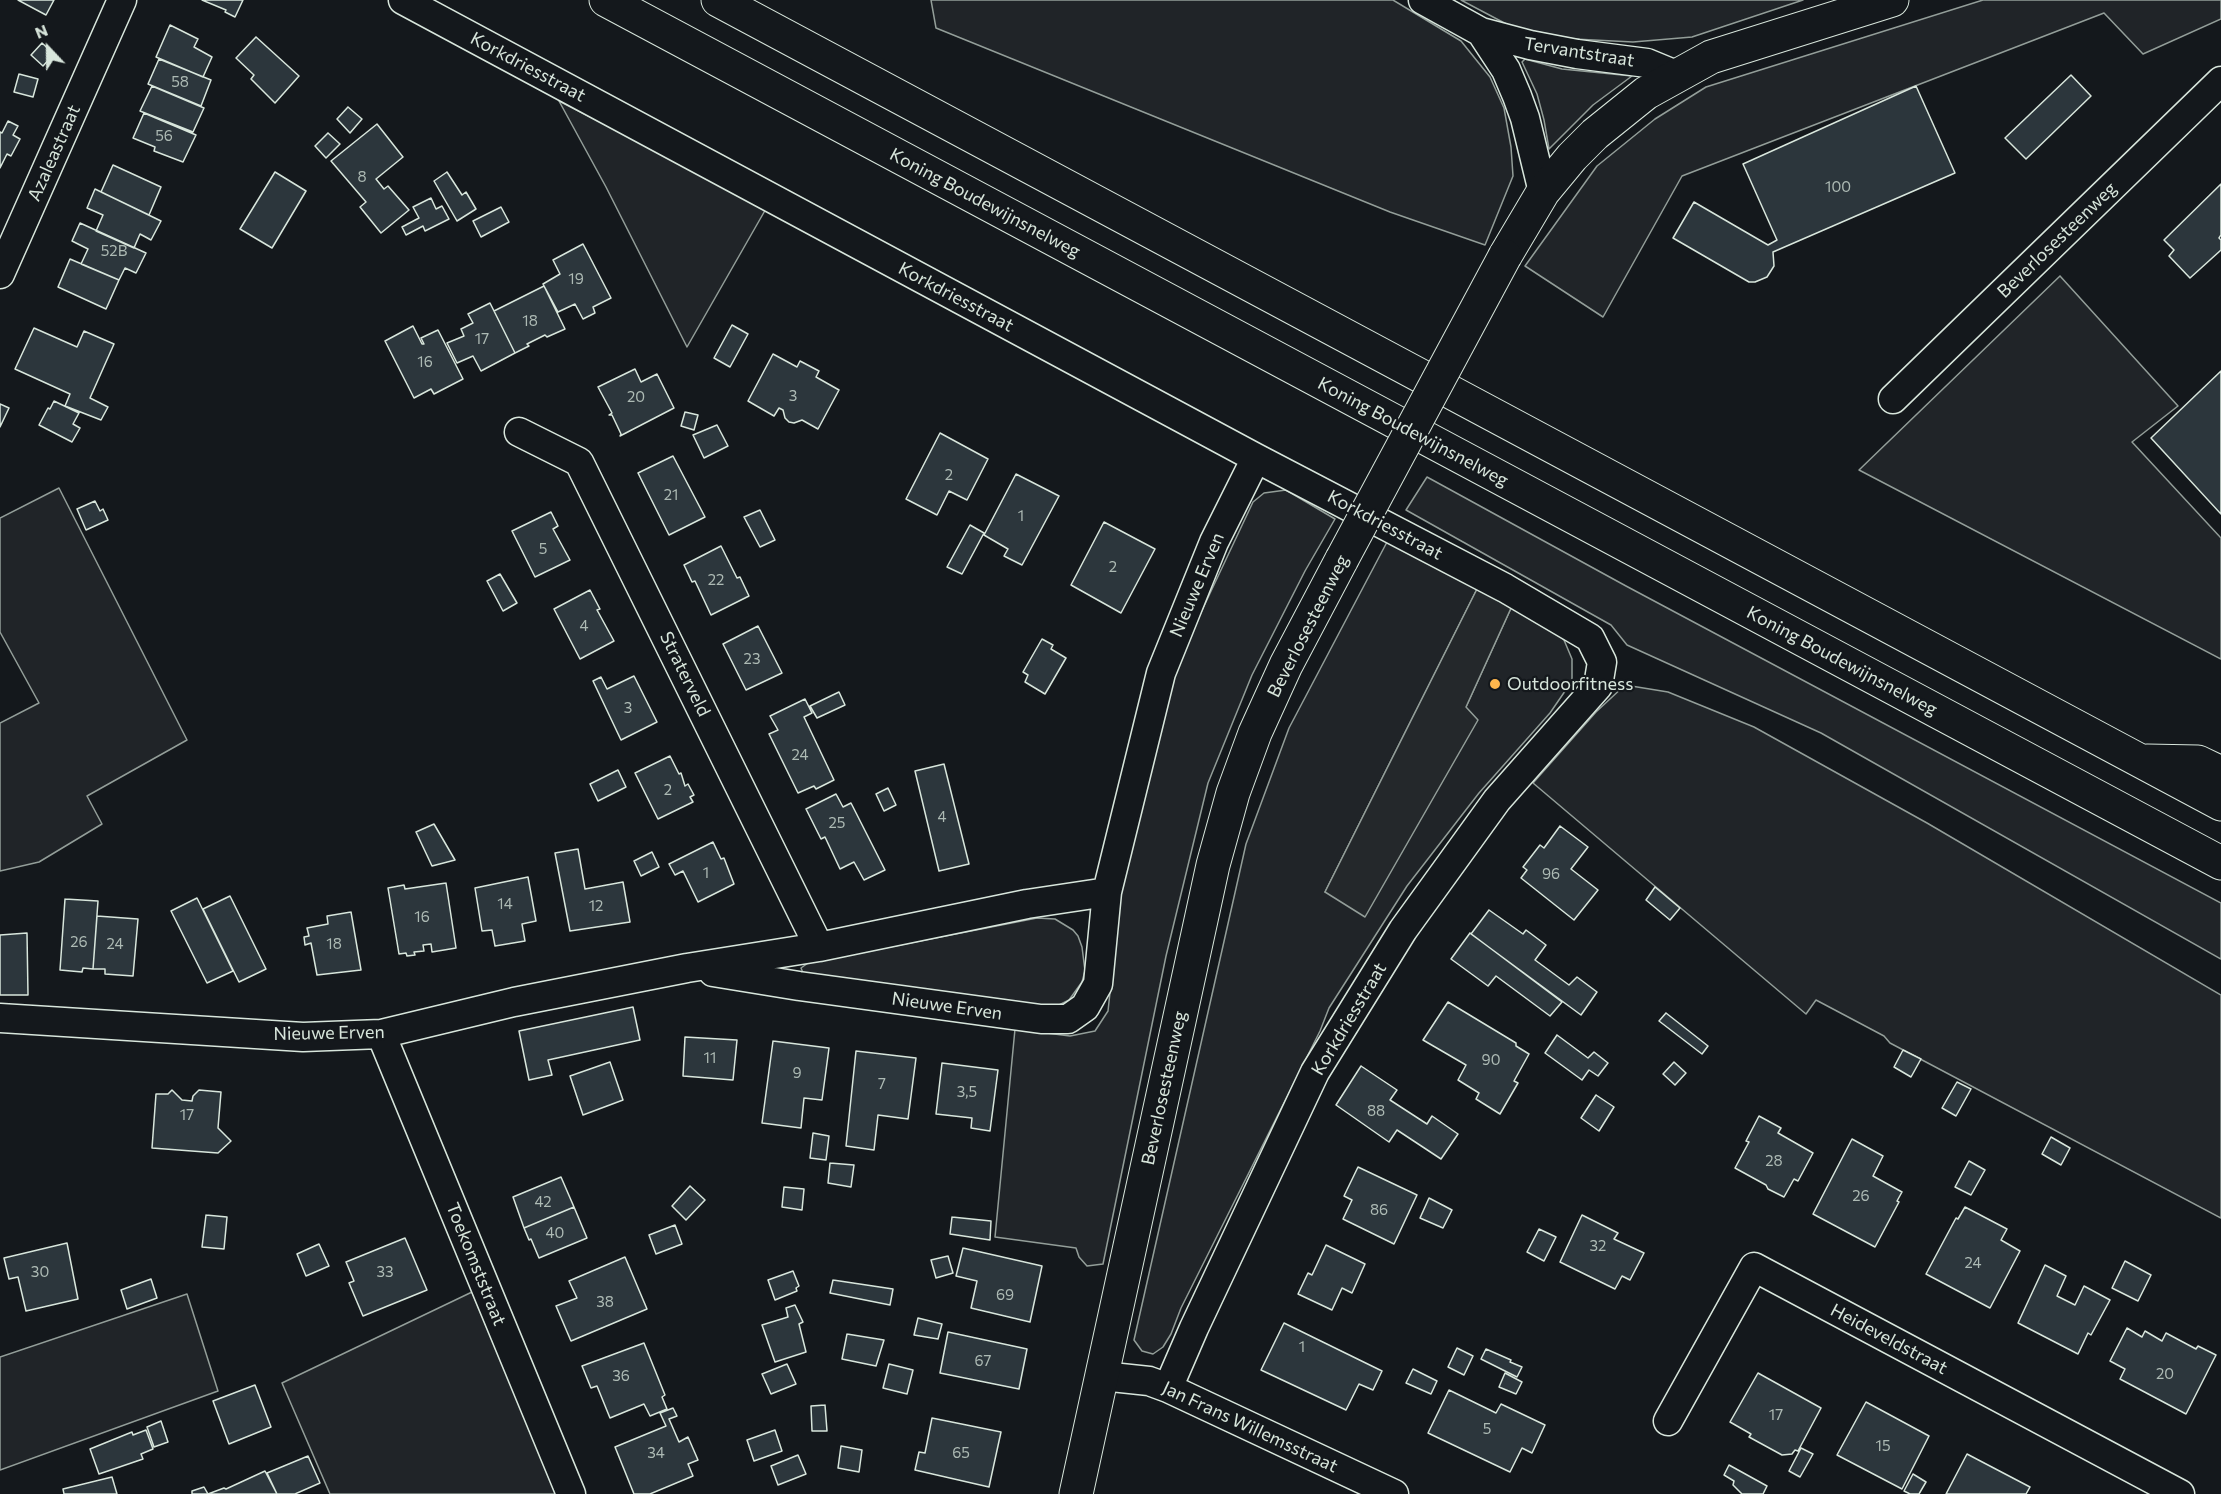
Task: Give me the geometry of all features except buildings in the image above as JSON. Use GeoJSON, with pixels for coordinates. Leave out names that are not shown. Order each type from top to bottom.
{"type":"FeatureCollection","features":[{"type":"Feature","properties":{"kind":"main road","name":"Koning Boudewijnsnelweg"},"geometry":{"type":"LineString","coordinates":[[606,0],[2221,863]]}},
{"type":"Feature","properties":{"kind":"main road"},"geometry":{"type":"LineString","coordinates":[[718,0],[2221,804]]}},
{"type":"Feature","properties":{"kind":"main road","name":"Beverlosesteenweg"},"geometry":{"type":"LineString","coordinates":[[1076,1494],[1210,876],[1233,793],[1255,733],[1286,665],[1505,256],[1543,192],[1572,157],[1595,134],[1646,93],[1711,57],[1892,0]]}},
{"type":"Feature","properties":{"kind":"main road"},"geometry":{"type":"LineString","coordinates":[[2140,761],[2198,762],[2221,772]]}},
{"type":"Feature","properties":{"kind":"street","name":"Azaleastraat"},"geometry":{"type":"LineString","coordinates":[[0,274],[122,0]]}},
{"type":"Feature","properties":{"kind":"street","name":"Korkdriesstraat"},"geometry":{"type":"LineString","coordinates":[[403,0],[1256,458],[1505,588],[1590,638],[1602,662],[1598,686],[1497,800],[1403,930],[1315,1072],[1168,1388]]}},
{"type":"Feature","properties":{"kind":"street","name":"Tervantstraat"},"geometry":{"type":"LineString","coordinates":[[1423,0],[1481,32],[1530,45],[1578,54],[1647,63],[1676,75]]}},
{"type":"Feature","properties":{"kind":"street","name":"Tervantstraat"},"geometry":{"type":"LineString","coordinates":[[1481,32],[1506,70],[1517,96],[1525,118],[1543,192]]}},
{"type":"Feature","properties":{"kind":"street","name":"Beverlosesteenweg"},"geometry":{"type":"LineString","coordinates":[[1893,399],[2221,81]]}},
{"type":"Feature","properties":{"kind":"street","name":"Straterveld"},"geometry":{"type":"LineString","coordinates":[[519,432],[579,462],[819,947]]}},
{"type":"Feature","properties":{"kind":"street","name":"Nieuwe Erven"},"geometry":{"type":"LineString","coordinates":[[687,968],[799,986],[1041,1019],[1068,1019],[1085,1007],[1098,984],[1107,892],[1161,673],[1214,542],[1256,458]]}},
{"type":"Feature","properties":{"kind":"street","name":"Nieuwe Erven"},"geometry":{"type":"LineString","coordinates":[[0,1018],[303,1037],[381,1034],[514,1002],[687,968],[819,947],[1027,904],[1107,892]]}},
{"type":"Feature","properties":{"kind":"street","name":"Toekomststraat"},"geometry":{"type":"LineString","coordinates":[[381,1034],[571,1494]]}},
{"type":"Feature","properties":{"kind":"street","name":"Heideveldstraat"},"geometry":{"type":"LineString","coordinates":[[1668,1421],[1754,1268],[2180,1494]]}},
{"type":"Feature","properties":{"kind":"street","name":"Jan Frans Willemsstraat"},"geometry":{"type":"LineString","coordinates":[[1102,1376],[1149,1381],[1168,1388],[1394,1494]]}},
{"type":"Feature","properties":{"kind":"shaded area"},"geometry":{"type":"Polygon","coordinates":[[[931,0],[1393,0],[1461,41],[1490,77],[1504,108],[1511,147],[1513,176],[1485,245],[1390,212],[936,28],[931,0]]]}},
{"type":"Feature","properties":{"kind":"shaded area"},"geometry":{"type":"Polygon","coordinates":[[[1461,0],[1803,0],[1692,37],[1633,42],[1574,39],[1512,27],[1461,0]]]}},
{"type":"Feature","properties":{"kind":"shaded area"},"geometry":{"type":"Polygon","coordinates":[[[1983,0],[2221,0],[2221,19],[2143,54],[2104,13],[1682,176],[1603,317],[1525,266],[1597,166],[1655,119],[1706,87],[1983,0]]]}},
{"type":"Feature","properties":{"kind":"shaded area"},"geometry":{"type":"Polygon","coordinates":[[[1525,59],[1562,69],[1632,76],[1593,105],[1549,149],[1537,94],[1522,62],[1525,59]]]}},
{"type":"Feature","properties":{"kind":"shaded area"},"geometry":{"type":"Polygon","coordinates":[[[559,101],[767,207],[687,347],[606,187],[559,101]]]}},
{"type":"Feature","properties":{"kind":"shaded area"},"geometry":{"type":"Polygon","coordinates":[[[2060,276],[2178,406],[2132,442],[2221,538],[2221,659],[1859,470],[2060,276]]]}},
{"type":"Feature","properties":{"kind":"shaded area"},"geometry":{"type":"Polygon","coordinates":[[[1427,477],[1626,586],[2221,903],[2221,959],[1821,733],[1627,645],[1611,625],[1406,510],[1427,477]]]}},
{"type":"Feature","properties":{"kind":"shaded area"},"geometry":{"type":"Polygon","coordinates":[[[59,488],[187,740],[87,796],[102,824],[39,862],[0,871],[0,723],[39,703],[0,632],[0,518],[59,488]]]}},
{"type":"Feature","properties":{"kind":"shaded area"},"geometry":{"type":"Polygon","coordinates":[[[1286,490],[1335,519],[1305,571],[1252,675],[1208,783],[1166,956],[1103,1264],[1087,1266],[1079,1257],[1076,1248],[995,1237],[1015,1029],[1070,1036],[1095,1031],[1108,1011],[1122,882],[1172,674],[1253,502],[1264,493],[1286,490]]]}},
{"type":"Feature","properties":{"kind":"shaded area"},"geometry":{"type":"Polygon","coordinates":[[[1387,542],[1478,587],[1325,892],[1466,707],[1512,606],[1552,626],[1564,640],[1572,659],[1572,681],[1550,713],[1479,793],[1407,886],[1329,1008],[1320,1031],[1181,1308],[1171,1334],[1163,1347],[1153,1354],[1142,1351],[1134,1340],[1246,844],[1289,728],[1387,542]]]}},
{"type":"Feature","properties":{"kind":"shaded area"},"geometry":{"type":"Polygon","coordinates":[[[1478,587],[1512,606],[1466,707],[1478,720],[1365,917],[1325,892],[1478,587]]]}},
{"type":"Feature","properties":{"kind":"shaded area"},"geometry":{"type":"Polygon","coordinates":[[[1625,685],[1668,692],[1754,727],[1927,823],[2221,995],[2221,1218],[1890,1043],[1884,1036],[1816,1000],[1806,1014],[1533,783],[1596,712],[1625,685]]]}},
{"type":"Feature","properties":{"kind":"shaded area"},"geometry":{"type":"Polygon","coordinates":[[[1037,918],[1055,919],[1073,930],[1082,947],[1085,971],[1082,982],[1069,1000],[1059,1005],[1041,1007],[803,973],[801,968],[808,963],[1037,918]]]}},
{"type":"Feature","properties":{"kind":"shaded area"},"geometry":{"type":"Polygon","coordinates":[[[472,1292],[557,1494],[330,1494],[282,1383],[472,1292]]]}},
{"type":"Feature","properties":{"kind":"shaded area"},"geometry":{"type":"Polygon","coordinates":[[[187,1294],[218,1391],[0,1470],[0,1357],[187,1294]]]}},
{"type":"Feature","properties":{"kind":"place","name":"Outdoorfitness"},"geometry":{"type":"Point","coordinates":[1495,684]}}]}
